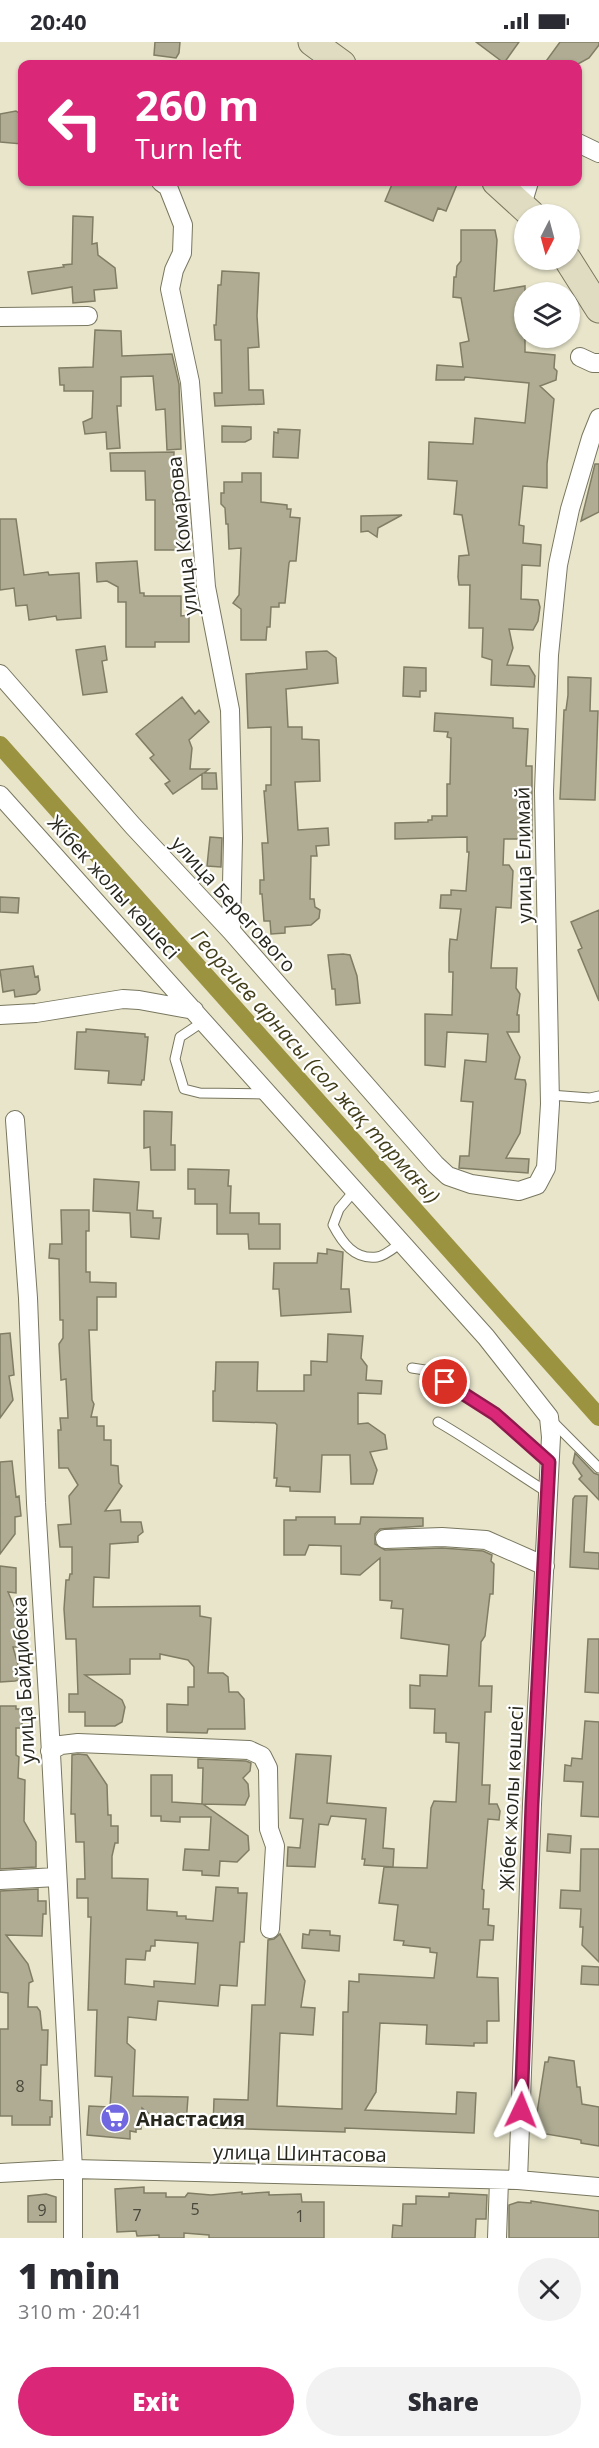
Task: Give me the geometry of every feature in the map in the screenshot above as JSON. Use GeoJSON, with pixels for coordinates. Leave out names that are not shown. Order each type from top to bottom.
{"type":"FeatureCollection","features":[{"type":"Feature","properties":{"kind":"street"},"geometry":{"type":"LineString","coordinates":[[312,42],[337,60]]}},
{"type":"Feature","properties":{"kind":"street"},"geometry":{"type":"LineString","coordinates":[[582,145],[599,153]]}},
{"type":"Feature","properties":{"kind":"street","name":"улица Комарова"},"geometry":{"type":"LineString","coordinates":[[167,186],[183,225],[182,253],[174,270],[170,289],[190,382],[206,587],[230,710],[233,838],[231,931]]}},
{"type":"Feature","properties":{"kind":"street"},"geometry":{"type":"LineString","coordinates":[[503,186],[527,200]]}},
{"type":"Feature","properties":{"kind":"street"},"geometry":{"type":"LineString","coordinates":[[574,270],[599,309]]}},
{"type":"Feature","properties":{"kind":"street"},"geometry":{"type":"LineString","coordinates":[[0,317],[88,316]]}},
{"type":"Feature","properties":{"kind":"street"},"geometry":{"type":"LineString","coordinates":[[580,357],[599,363]]}},
{"type":"Feature","properties":{"kind":"street","name":"улица Елимай"},"geometry":{"type":"LineString","coordinates":[[435,1164],[448,1176],[471,1184],[519,1191],[537,1185],[546,1168],[550,1095],[544,791],[549,655],[558,566],[570,509],[599,418]]}},
{"type":"Feature","properties":{"kind":"street","name":"улица Берегового"},"geometry":{"type":"LineString","coordinates":[[0,674],[133,826],[231,931],[435,1164]]}},
{"type":"Feature","properties":{"kind":"street","name":"Жібек жолы көшесі"},"geometry":{"type":"LineString","coordinates":[[0,795],[486,1337],[549,1417],[551,1437],[532,1804],[518,2181]]}},
{"type":"Feature","properties":{"kind":"street"},"geometry":{"type":"LineString","coordinates":[[0,1015],[36,1013],[123,999],[139,1000],[199,1015]]}},
{"type":"Feature","properties":{"kind":"street","name":"улица Байдибека"},"geometry":{"type":"LineString","coordinates":[[15,1120],[28,1298],[36,1503],[73,2169],[73,2238]]}},
{"type":"Feature","properties":{"kind":"street"},"geometry":{"type":"LineString","coordinates":[[386,1539],[442,1537],[486,1540],[545,1566]]}},
{"type":"Feature","properties":{"kind":"street"},"geometry":{"type":"LineString","coordinates":[[50,1751],[61,1745],[89,1743],[249,1750],[262,1756],[268,1768],[269,1829],[275,1846],[270,1929]]}},
{"type":"Feature","properties":{"kind":"street"},"geometry":{"type":"LineString","coordinates":[[0,1880],[57,1877]]}},
{"type":"Feature","properties":{"kind":"street","name":"улица Шинтасова"},"geometry":{"type":"LineString","coordinates":[[0,2173],[73,2169],[499,2180],[599,2187]]}},
{"type":"Feature","properties":{"kind":"street"},"geometry":{"type":"LineString","coordinates":[[497,2238],[499,2180]]}},
{"type":"Feature","properties":{"kind":"lane"},"geometry":{"type":"LineString","coordinates":[[199,1015],[180,1037],[174,1059],[184,1089],[200,1093],[269,1094]]}},
{"type":"Feature","properties":{"kind":"lane"},"geometry":{"type":"LineString","coordinates":[[550,1095],[599,1096]]}},
{"type":"Feature","properties":{"kind":"lane"},"geometry":{"type":"LineString","coordinates":[[355,1190],[339,1209],[333,1225],[342,1242],[356,1254],[378,1257],[402,1242]]}},
{"type":"Feature","properties":{"kind":"lane"},"geometry":{"type":"LineString","coordinates":[[412,1368],[424,1370],[495,1414],[549,1462]]}},
{"type":"Feature","properties":{"kind":"lane"},"geometry":{"type":"LineString","coordinates":[[549,1417],[599,1468]]}},
{"type":"Feature","properties":{"kind":"lane"},"geometry":{"type":"LineString","coordinates":[[438,1422],[475,1443],[497,1461],[547,1492]]}},
{"type":"Feature","properties":{"kind":"building"},"geometry":{"type":"Polygon","coordinates":[[[155,42],[180,42],[176,58],[154,55],[155,42]]]}},
{"type":"Feature","properties":{"kind":"building"},"geometry":{"type":"Polygon","coordinates":[[[476,42],[519,42],[506,60],[500,60],[476,42]]]}},
{"type":"Feature","properties":{"kind":"building"},"geometry":{"type":"Polygon","coordinates":[[[560,42],[599,42],[589,58],[582,62],[582,60],[547,60],[560,42]]]}},
{"type":"Feature","properties":{"kind":"building"},"geometry":{"type":"Polygon","coordinates":[[[18,112],[18,144],[0,142],[0,114],[18,112]]]}},
{"type":"Feature","properties":{"kind":"building"},"geometry":{"type":"Polygon","coordinates":[[[391,186],[456,186],[446,211],[438,208],[433,221],[385,201],[391,186]]]}},
{"type":"Feature","properties":{"kind":"building"},"geometry":{"type":"Polygon","coordinates":[[[73,216],[93,217],[92,244],[97,243],[98,255],[115,268],[117,288],[94,290],[95,301],[73,303],[72,287],[32,294],[28,272],[72,264],[73,216]]]}},
{"type":"Feature","properties":{"kind":"building"},"geometry":{"type":"Polygon","coordinates":[[[461,230],[495,230],[497,240],[494,291],[514,288],[514,348],[525,348],[525,352],[555,355],[556,380],[540,386],[554,399],[547,464],[547,488],[523,486],[519,525],[524,526],[523,543],[541,545],[540,566],[522,565],[521,599],[538,600],[540,607],[538,621],[533,630],[509,629],[513,648],[507,665],[529,666],[535,676],[534,687],[491,685],[492,660],[482,657],[483,628],[469,628],[470,585],[459,585],[459,556],[469,555],[462,515],[454,514],[457,481],[428,479],[429,442],[473,444],[475,418],[525,423],[529,383],[465,377],[464,380],[436,380],[437,365],[463,367],[460,343],[469,341],[461,298],[453,297],[454,277],[456,277],[457,266],[461,261],[461,230]]]}},
{"type":"Feature","properties":{"kind":"building"},"geometry":{"type":"Polygon","coordinates":[[[222,271],[259,273],[257,316],[259,347],[248,348],[249,390],[263,390],[264,404],[215,406],[214,393],[222,393],[221,340],[215,340],[214,325],[216,325],[218,285],[221,285],[222,271]]]}},
{"type":"Feature","properties":{"kind":"building"},"geometry":{"type":"Polygon","coordinates":[[[95,330],[121,331],[122,356],[172,354],[179,384],[181,449],[167,450],[165,409],[156,410],[153,376],[121,377],[121,406],[117,406],[120,448],[107,449],[106,432],[85,434],[83,422],[92,418],[93,391],[64,391],[64,385],[60,385],[59,368],[93,367],[95,330]]]}},
{"type":"Feature","properties":{"kind":"building"},"geometry":{"type":"Polygon","coordinates":[[[222,426],[251,427],[251,439],[245,442],[222,442],[222,426]]]}},
{"type":"Feature","properties":{"kind":"building"},"geometry":{"type":"Polygon","coordinates":[[[278,429],[300,430],[298,458],[273,457],[274,432],[278,433],[278,429]]]}},
{"type":"Feature","properties":{"kind":"building"},"geometry":{"type":"Polygon","coordinates":[[[174,452],[173,504],[177,504],[177,524],[181,524],[181,550],[155,550],[155,500],[146,500],[145,471],[111,471],[110,453],[174,452]]]}},
{"type":"Feature","properties":{"kind":"building"},"geometry":{"type":"Polygon","coordinates":[[[595,464],[599,464],[599,512],[581,521],[595,464]]]}},
{"type":"Feature","properties":{"kind":"building"},"geometry":{"type":"Polygon","coordinates":[[[242,473],[261,473],[261,502],[287,505],[287,509],[291,509],[290,517],[300,518],[296,561],[289,563],[285,603],[279,603],[279,607],[271,607],[270,627],[267,627],[266,640],[241,640],[241,609],[233,603],[239,595],[241,548],[229,549],[228,524],[226,524],[225,508],[221,504],[221,493],[224,493],[224,482],[242,482],[242,473]]]}},
{"type":"Feature","properties":{"kind":"building"},"geometry":{"type":"Polygon","coordinates":[[[402,515],[378,528],[377,537],[368,531],[361,532],[361,516],[402,515]]]}},
{"type":"Feature","properties":{"kind":"building"},"geometry":{"type":"Polygon","coordinates":[[[0,519],[16,519],[24,575],[48,572],[49,575],[79,573],[81,618],[57,620],[56,616],[29,620],[27,605],[16,606],[14,588],[0,590],[0,519]]]}},
{"type":"Feature","properties":{"kind":"building"},"geometry":{"type":"Polygon","coordinates":[[[137,561],[140,593],[144,593],[144,596],[181,596],[181,616],[189,615],[189,642],[155,642],[155,647],[126,647],[126,602],[118,602],[118,587],[107,581],[97,582],[96,563],[137,561]]]}},
{"type":"Feature","properties":{"kind":"building"},"geometry":{"type":"Polygon","coordinates":[[[105,646],[107,660],[102,661],[107,692],[83,695],[76,650],[105,646]]]}},
{"type":"Feature","properties":{"kind":"building"},"geometry":{"type":"Polygon","coordinates":[[[327,651],[336,658],[338,683],[286,689],[288,727],[302,727],[302,739],[319,740],[320,781],[295,782],[298,830],[328,828],[329,845],[316,846],[317,856],[311,856],[310,899],[314,899],[315,907],[320,910],[319,918],[311,925],[285,927],[285,933],[271,934],[270,921],[264,921],[260,880],[264,880],[262,843],[268,843],[264,791],[266,791],[266,785],[271,785],[271,727],[248,728],[246,674],[307,669],[306,652],[327,651]]]}},
{"type":"Feature","properties":{"kind":"building"},"geometry":{"type":"Polygon","coordinates":[[[404,667],[426,668],[426,691],[420,691],[420,697],[403,696],[404,667]]]}},
{"type":"Feature","properties":{"kind":"building"},"geometry":{"type":"Polygon","coordinates":[[[568,677],[591,678],[590,711],[598,711],[595,800],[560,799],[564,710],[566,710],[568,695],[568,677]]]}},
{"type":"Feature","properties":{"kind":"building"},"geometry":{"type":"Polygon","coordinates":[[[182,697],[195,714],[199,710],[209,722],[189,740],[192,748],[190,769],[209,769],[204,773],[216,773],[217,789],[202,789],[202,774],[173,794],[165,784],[170,781],[150,758],[154,755],[136,734],[182,697]]]}},
{"type":"Feature","properties":{"kind":"building"},"geometry":{"type":"Polygon","coordinates":[[[435,713],[513,718],[513,728],[528,729],[526,766],[532,766],[532,839],[504,839],[503,865],[509,865],[513,871],[511,908],[496,907],[491,968],[517,968],[516,988],[520,994],[517,1015],[519,1015],[519,1032],[507,1032],[520,1057],[515,1079],[525,1080],[526,1084],[520,1133],[506,1158],[529,1159],[528,1173],[459,1168],[460,1156],[469,1156],[473,1102],[461,1101],[465,1060],[486,1062],[488,1034],[447,1032],[445,1067],[425,1065],[425,1014],[452,1015],[453,972],[449,972],[450,939],[457,940],[461,909],[440,908],[441,895],[451,895],[451,890],[466,891],[469,852],[467,852],[467,837],[395,839],[395,823],[428,822],[432,820],[432,816],[447,816],[451,738],[447,737],[448,732],[434,731],[435,713]]]}},
{"type":"Feature","properties":{"kind":"building"},"geometry":{"type":"Polygon","coordinates":[[[210,837],[222,838],[221,867],[207,866],[210,837]]]}},
{"type":"Feature","properties":{"kind":"building"},"geometry":{"type":"Polygon","coordinates":[[[0,897],[19,898],[18,913],[0,912],[0,897]]]}},
{"type":"Feature","properties":{"kind":"building"},"geometry":{"type":"Polygon","coordinates":[[[599,910],[599,1001],[578,950],[582,948],[571,922],[599,910]]]}},
{"type":"Feature","properties":{"kind":"building"},"geometry":{"type":"Polygon","coordinates":[[[328,955],[350,955],[357,976],[360,1003],[336,1005],[328,955]]]}},
{"type":"Feature","properties":{"kind":"building"},"geometry":{"type":"Polygon","coordinates":[[[33,966],[35,977],[38,976],[40,990],[36,994],[15,997],[14,990],[3,992],[0,970],[33,966]]]}},
{"type":"Feature","properties":{"kind":"building"},"geometry":{"type":"Polygon","coordinates":[[[86,1029],[145,1034],[145,1037],[148,1037],[144,1080],[141,1085],[108,1083],[109,1071],[75,1069],[77,1032],[86,1032],[86,1029]]]}},
{"type":"Feature","properties":{"kind":"building"},"geometry":{"type":"Polygon","coordinates":[[[144,1111],[172,1112],[171,1145],[175,1145],[175,1170],[151,1170],[150,1147],[144,1148],[144,1111]]]}},
{"type":"Feature","properties":{"kind":"building"},"geometry":{"type":"Polygon","coordinates":[[[188,1169],[229,1170],[230,1213],[259,1213],[259,1224],[280,1224],[280,1249],[249,1249],[248,1234],[217,1234],[217,1204],[195,1204],[195,1189],[188,1189],[188,1169]]]}},
{"type":"Feature","properties":{"kind":"building"},"geometry":{"type":"Polygon","coordinates":[[[94,1179],[139,1182],[137,1210],[153,1211],[153,1218],[161,1218],[159,1239],[131,1237],[130,1213],[93,1211],[94,1179]]]}},
{"type":"Feature","properties":{"kind":"building"},"geometry":{"type":"Polygon","coordinates":[[[61,1210],[89,1210],[89,1231],[86,1231],[86,1272],[90,1272],[90,1282],[116,1283],[116,1297],[97,1297],[97,1330],[89,1330],[94,1404],[91,1417],[97,1417],[97,1426],[104,1426],[104,1440],[111,1440],[111,1465],[118,1466],[119,1483],[122,1486],[105,1511],[120,1510],[121,1522],[141,1522],[143,1532],[138,1536],[138,1542],[110,1544],[109,1578],[94,1577],[93,1607],[200,1606],[200,1616],[211,1618],[208,1673],[223,1673],[228,1677],[229,1692],[238,1692],[244,1699],[245,1729],[208,1729],[207,1733],[167,1732],[167,1704],[188,1705],[188,1687],[194,1687],[194,1667],[188,1660],[160,1654],[160,1659],[130,1659],[130,1674],[85,1675],[122,1700],[125,1707],[122,1722],[115,1726],[85,1726],[85,1712],[69,1712],[69,1694],[78,1694],[76,1639],[66,1639],[64,1609],[66,1580],[69,1580],[72,1574],[72,1547],[60,1547],[58,1525],[71,1524],[69,1496],[78,1485],[68,1468],[59,1468],[60,1418],[68,1418],[66,1379],[61,1380],[59,1344],[63,1338],[63,1320],[60,1320],[59,1259],[49,1258],[50,1244],[62,1244],[61,1210]]]}},
{"type":"Feature","properties":{"kind":"building"},"geometry":{"type":"Polygon","coordinates":[[[327,1249],[343,1252],[341,1289],[349,1289],[351,1312],[281,1316],[279,1289],[273,1289],[274,1263],[317,1263],[318,1253],[327,1254],[327,1249]]]}},
{"type":"Feature","properties":{"kind":"building"},"geometry":{"type":"Polygon","coordinates":[[[10,1333],[14,1375],[9,1376],[13,1400],[0,1418],[0,1334],[10,1333]]]}},
{"type":"Feature","properties":{"kind":"building"},"geometry":{"type":"Polygon","coordinates":[[[328,1334],[363,1336],[361,1358],[367,1366],[366,1380],[382,1381],[381,1394],[358,1393],[358,1424],[368,1423],[385,1435],[387,1449],[370,1452],[377,1470],[373,1484],[351,1484],[350,1455],[322,1455],[320,1492],[290,1491],[290,1487],[276,1486],[277,1478],[274,1478],[277,1425],[275,1423],[213,1421],[216,1362],[258,1362],[257,1391],[304,1391],[304,1375],[311,1375],[311,1361],[327,1362],[328,1334]]]}},
{"type":"Feature","properties":{"kind":"building"},"geometry":{"type":"Polygon","coordinates":[[[575,1453],[594,1473],[599,1475],[599,1500],[579,1479],[582,1476],[573,1463],[575,1453]]]}},
{"type":"Feature","properties":{"kind":"building"},"geometry":{"type":"Polygon","coordinates":[[[12,1461],[16,1497],[19,1496],[21,1516],[15,1517],[15,1534],[0,1554],[0,1462],[12,1461]]]}},
{"type":"Feature","properties":{"kind":"building"},"geometry":{"type":"Polygon","coordinates":[[[575,1496],[587,1496],[584,1552],[599,1553],[599,1569],[570,1567],[575,1496]]]}},
{"type":"Feature","properties":{"kind":"building"},"geometry":{"type":"Polygon","coordinates":[[[296,1517],[335,1517],[335,1524],[360,1524],[361,1517],[423,1518],[423,1526],[380,1529],[375,1534],[375,1544],[385,1550],[442,1548],[483,1551],[492,1555],[493,1594],[490,1594],[485,1636],[481,1642],[479,1686],[492,1686],[491,1712],[485,1712],[482,1785],[490,1785],[489,1804],[497,1804],[500,1811],[499,1820],[488,1819],[482,1889],[484,1890],[483,1909],[489,1909],[488,1925],[494,1926],[493,1940],[480,1940],[477,1977],[498,1978],[499,2021],[487,2021],[487,2043],[474,2043],[474,2046],[426,2044],[427,2025],[380,2023],[376,2092],[365,2110],[456,2114],[457,2092],[476,2093],[474,2133],[345,2128],[345,2132],[213,2128],[214,2099],[248,2100],[252,2005],[265,2005],[268,1940],[280,1934],[305,1981],[301,2007],[315,2008],[313,2035],[280,2033],[277,2106],[342,2109],[343,2012],[348,2012],[349,1981],[359,1982],[359,1974],[434,1978],[437,1953],[430,1952],[430,1948],[403,1945],[404,1941],[394,1940],[398,1905],[379,1903],[384,1867],[427,1868],[431,1808],[434,1801],[456,1802],[459,1743],[446,1742],[446,1733],[434,1733],[435,1709],[410,1708],[410,1685],[420,1686],[420,1675],[447,1676],[449,1645],[401,1638],[403,1609],[391,1608],[392,1601],[380,1600],[380,1558],[360,1575],[341,1574],[341,1546],[309,1545],[305,1555],[284,1555],[284,1520],[296,1520],[296,1517]]]}},
{"type":"Feature","properties":{"kind":"building"},"geometry":{"type":"Polygon","coordinates":[[[0,1566],[16,1568],[16,1593],[8,1592],[15,1608],[18,1634],[21,1634],[22,1647],[13,1647],[22,1679],[0,1682],[0,1566]]]}},
{"type":"Feature","properties":{"kind":"building"},"geometry":{"type":"Polygon","coordinates":[[[588,1639],[599,1639],[599,1693],[585,1692],[588,1639]]]}},
{"type":"Feature","properties":{"kind":"building"},"geometry":{"type":"Polygon","coordinates":[[[0,1706],[16,1706],[16,1709],[22,1709],[22,1728],[16,1728],[16,1755],[19,1757],[18,1778],[25,1780],[24,1821],[36,1842],[36,1867],[0,1869],[0,1706]]]}},
{"type":"Feature","properties":{"kind":"building"},"geometry":{"type":"Polygon","coordinates":[[[585,1721],[599,1722],[599,1817],[581,1816],[583,1782],[564,1781],[565,1765],[571,1766],[572,1758],[582,1759],[585,1721]]]}},
{"type":"Feature","properties":{"kind":"building"},"geometry":{"type":"Polygon","coordinates":[[[296,1754],[331,1756],[327,1803],[386,1808],[383,1848],[394,1849],[393,1867],[364,1865],[365,1859],[362,1859],[366,1819],[331,1816],[328,1825],[319,1824],[315,1867],[287,1866],[288,1847],[300,1848],[303,1819],[290,1818],[296,1754]]]}},
{"type":"Feature","properties":{"kind":"building"},"geometry":{"type":"Polygon","coordinates":[[[72,1755],[87,1755],[107,1785],[108,1815],[111,1815],[111,1826],[118,1826],[118,1843],[115,1843],[112,1856],[112,1878],[148,1879],[147,1910],[177,1912],[177,1916],[186,1916],[186,1919],[213,1921],[216,1887],[238,1888],[238,1893],[247,1893],[244,1942],[240,1942],[237,1986],[220,1985],[218,2006],[158,2001],[156,2020],[128,2017],[127,2043],[135,2050],[133,2096],[188,2097],[186,2124],[160,2122],[142,2108],[141,2129],[136,2129],[136,2132],[130,2131],[130,2139],[87,2135],[89,2106],[110,2107],[112,2077],[95,2076],[97,2010],[88,2010],[91,1917],[88,1917],[88,1898],[77,1898],[77,1879],[85,1879],[84,1842],[76,1842],[75,1814],[71,1814],[72,1755]],[[155,1940],[155,1946],[151,1946],[150,1951],[146,1951],[145,1960],[126,1959],[125,1984],[154,1987],[154,1981],[195,1984],[198,1943],[155,1940]]]}},
{"type":"Feature","properties":{"kind":"building"},"geometry":{"type":"Polygon","coordinates":[[[198,1759],[251,1763],[250,1771],[243,1778],[248,1784],[249,1796],[245,1805],[203,1804],[248,1836],[249,1850],[237,1862],[220,1861],[219,1876],[202,1875],[202,1871],[183,1870],[185,1849],[209,1850],[211,1817],[180,1817],[180,1822],[161,1821],[161,1816],[151,1816],[151,1775],[172,1775],[172,1802],[202,1804],[203,1768],[198,1768],[198,1759]]]}},
{"type":"Feature","properties":{"kind":"building"},"geometry":{"type":"Polygon","coordinates":[[[548,1834],[571,1836],[570,1853],[547,1851],[548,1834]]]}},
{"type":"Feature","properties":{"kind":"building"},"geometry":{"type":"Polygon","coordinates":[[[581,1849],[599,1849],[599,1962],[582,1945],[581,1909],[560,1908],[561,1890],[580,1891],[581,1849]]]}},
{"type":"Feature","properties":{"kind":"building"},"geometry":{"type":"Polygon","coordinates":[[[38,1889],[38,1901],[46,1901],[42,1936],[6,1935],[28,1964],[33,1981],[29,1983],[28,2007],[37,2007],[40,2011],[42,2030],[48,2030],[47,2065],[41,2065],[40,2100],[52,2101],[52,2117],[50,2117],[50,2125],[12,2125],[12,2116],[0,2116],[0,2029],[8,2029],[8,1993],[0,1992],[0,1891],[38,1889]]]}},
{"type":"Feature","properties":{"kind":"building"},"geometry":{"type":"Polygon","coordinates":[[[310,1930],[330,1931],[330,1935],[340,1936],[339,1951],[302,1948],[303,1934],[309,1935],[310,1930]]]}},
{"type":"Feature","properties":{"kind":"building"},"geometry":{"type":"Polygon","coordinates":[[[582,1966],[599,1967],[599,1985],[581,1984],[582,1966]]]}},
{"type":"Feature","properties":{"kind":"building"},"geometry":{"type":"Polygon","coordinates":[[[549,2057],[574,2061],[577,2087],[580,2087],[582,2104],[599,2107],[599,2146],[581,2143],[581,2140],[534,2132],[545,2062],[548,2062],[549,2057]]]}},
{"type":"Feature","properties":{"kind":"building"},"geometry":{"type":"Polygon","coordinates":[[[144,2187],[144,2193],[166,2193],[166,2197],[185,2197],[188,2193],[301,2194],[302,2202],[324,2202],[324,2238],[209,2238],[209,2235],[184,2233],[184,2238],[159,2238],[159,2235],[137,2236],[136,2231],[117,2232],[115,2189],[144,2187]]]}},
{"type":"Feature","properties":{"kind":"building"},"geometry":{"type":"Polygon","coordinates":[[[449,2193],[487,2195],[486,2219],[476,2219],[475,2238],[392,2238],[393,2225],[402,2226],[403,2204],[416,2204],[416,2196],[449,2197],[449,2193]]]}},
{"type":"Feature","properties":{"kind":"building"},"geometry":{"type":"Polygon","coordinates":[[[46,2194],[56,2197],[56,2222],[28,2222],[28,2196],[46,2194]]]}},
{"type":"Feature","properties":{"kind":"building"},"geometry":{"type":"Polygon","coordinates":[[[531,2201],[599,2211],[599,2238],[509,2238],[509,2205],[518,2202],[531,2203],[531,2201]]]}},
{"type":"Feature","properties":{"kind":"waterway","name":"Георгиев арнасы (сол жақ тармағы)"},"geometry":{"type":"LineString","coordinates":[[0,745],[599,1417]]}},
{"type":"Feature","properties":{"kind":"place","name":"Анастасия"},"geometry":{"type":"Point","coordinates":[115,2118]}},
{"type":"Feature","properties":{"kind":"route"},"geometry":{"type":"LineString","coordinates":[[445,1382],[495,1414],[549,1462],[532,1804],[521,2110]]}}]}
